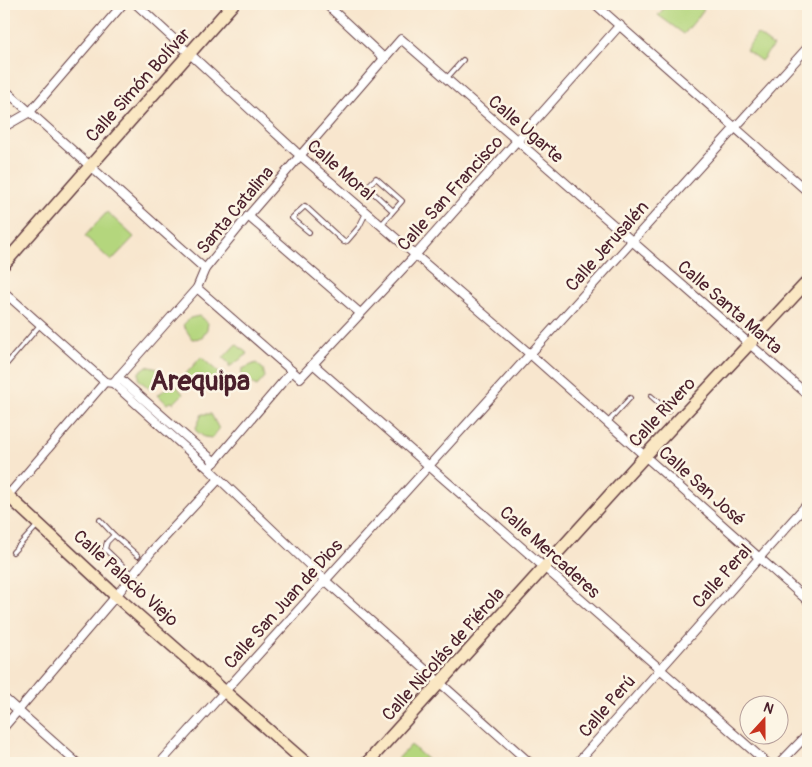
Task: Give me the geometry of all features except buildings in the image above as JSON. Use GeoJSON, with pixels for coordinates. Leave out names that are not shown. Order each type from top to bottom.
{"type":"FeatureCollection","features":[{"type":"Feature","properties":{"kind":"street"},"geometry":{"type":"LineString","coordinates":[[4,127],[30,112],[123,4]]}},
{"type":"Feature","properties":{"kind":"street","name":"Calle Moral"},"geometry":{"type":"LineString","coordinates":[[136,4],[366,213],[530,354]]}},
{"type":"Feature","properties":{"kind":"street","name":"Calle Simón Bolívar"},"geometry":{"type":"LineString","coordinates":[[4,264],[233,4]]}},
{"type":"Feature","properties":{"kind":"street"},"geometry":{"type":"LineString","coordinates":[[326,4],[386,58]]}},
{"type":"Feature","properties":{"kind":"street"},"geometry":{"type":"LineString","coordinates":[[596,4],[808,192]]}},
{"type":"Feature","properties":{"kind":"street","name":"Calle San Francisco"},"geometry":{"type":"LineString","coordinates":[[292,371],[300,378],[415,255],[620,25]]}},
{"type":"Feature","properties":{"kind":"street","name":"Santa Catalina"},"geometry":{"type":"LineString","coordinates":[[5,496],[197,288],[205,269],[248,216],[401,39]]}},
{"type":"Feature","properties":{"kind":"street","name":"Calle Ugarte"},"geometry":{"type":"LineString","coordinates":[[401,39],[632,241]]}},
{"type":"Feature","properties":{"kind":"street","name":"Calle Jerusalén"},"geometry":{"type":"LineString","coordinates":[[429,466],[808,47]]}},
{"type":"Feature","properties":{"kind":"street"},"geometry":{"type":"LineString","coordinates":[[4,89],[205,269]]}},
{"type":"Feature","properties":{"kind":"street"},"geometry":{"type":"LineString","coordinates":[[248,216],[360,314]]}},
{"type":"Feature","properties":{"kind":"street","name":"Calle Santa Marta"},"geometry":{"type":"LineString","coordinates":[[632,241],[808,395]]}},
{"type":"Feature","properties":{"kind":"street","name":"Calle Rivero"},"geometry":{"type":"LineString","coordinates":[[544,568],[677,419],[808,281]]}},
{"type":"Feature","properties":{"kind":"street"},"geometry":{"type":"LineString","coordinates":[[197,288],[292,371],[209,469]]}},
{"type":"Feature","properties":{"kind":"street"},"geometry":{"type":"LineString","coordinates":[[4,292],[40,325],[215,462]]}},
{"type":"Feature","properties":{"kind":"street","name":"Calle San José"},"geometry":{"type":"LineString","coordinates":[[530,354],[808,600]]}},
{"type":"Feature","properties":{"kind":"street","name":"Calle Mercaderes"},"geometry":{"type":"LineString","coordinates":[[313,364],[767,763]]}},
{"type":"Feature","properties":{"kind":"street"},"geometry":{"type":"LineString","coordinates":[[112,381],[209,469],[326,580],[530,763]]}},
{"type":"Feature","properties":{"kind":"street","name":"Calle San Juan de Dios"},"geometry":{"type":"LineString","coordinates":[[160,763],[429,466]]}},
{"type":"Feature","properties":{"kind":"street"},"geometry":{"type":"LineString","coordinates":[[4,727],[133,576],[152,551],[219,479]]}},
{"type":"Feature","properties":{"kind":"street","name":"Calle Palacio Viejo"},"geometry":{"type":"LineString","coordinates":[[5,496],[39,524],[116,596],[306,763]]}},
{"type":"Feature","properties":{"kind":"street","name":"Calle Peral"},"geometry":{"type":"LineString","coordinates":[[660,669],[808,503]]}},
{"type":"Feature","properties":{"kind":"street","name":"Calle Nicolás de Piérola"},"geometry":{"type":"LineString","coordinates":[[367,763],[544,568]]}},
{"type":"Feature","properties":{"kind":"street","name":"Calle Perú"},"geometry":{"type":"LineString","coordinates":[[577,763],[660,669]]}},
{"type":"Feature","properties":{"kind":"street"},"geometry":{"type":"LineString","coordinates":[[4,698],[77,763]]}},
{"type":"Feature","properties":{"kind":"street"},"geometry":{"type":"LineString","coordinates":[[780,763],[808,734]]}},
{"type":"Feature","properties":{"kind":"lane"},"geometry":{"type":"LineString","coordinates":[[446,79],[463,60]]}},
{"type":"Feature","properties":{"kind":"lane"},"geometry":{"type":"LineString","coordinates":[[381,225],[394,211],[402,201],[377,178],[366,188],[394,211]]}},
{"type":"Feature","properties":{"kind":"lane"},"geometry":{"type":"LineString","coordinates":[[309,232],[292,218],[305,206],[344,242],[359,227],[366,213]]}},
{"type":"Feature","properties":{"kind":"lane"},"geometry":{"type":"LineString","coordinates":[[4,367],[40,325]]}},
{"type":"Feature","properties":{"kind":"lane"},"geometry":{"type":"LineString","coordinates":[[651,396],[668,411]]}},
{"type":"Feature","properties":{"kind":"lane"},"geometry":{"type":"LineString","coordinates":[[608,422],[630,398]]}},
{"type":"Feature","properties":{"kind":"lane"},"geometry":{"type":"LineString","coordinates":[[100,520],[138,556]]}},
{"type":"Feature","properties":{"kind":"lane"},"geometry":{"type":"LineString","coordinates":[[13,552],[39,524]]}},
{"type":"Feature","properties":{"kind":"lane"},"geometry":{"type":"LineString","coordinates":[[114,535],[107,542],[104,549],[133,576]]}},
{"type":"Feature","properties":{"kind":"green space"},"geometry":{"type":"Polygon","coordinates":[[[668,4],[697,4],[704,10],[684,34],[658,15],[668,4]]]}},
{"type":"Feature","properties":{"kind":"green space"},"geometry":{"type":"Polygon","coordinates":[[[757,34],[773,46],[761,61],[746,50],[757,34]]]}},
{"type":"Feature","properties":{"kind":"green space"},"geometry":{"type":"Polygon","coordinates":[[[107,212],[134,237],[111,261],[85,236],[107,212]]]}},
{"type":"Feature","properties":{"kind":"green space"},"geometry":{"type":"Polygon","coordinates":[[[199,316],[208,323],[207,329],[202,338],[192,339],[183,325],[190,318],[199,316]]]}},
{"type":"Feature","properties":{"kind":"green space"},"geometry":{"type":"Polygon","coordinates":[[[236,344],[248,354],[229,367],[229,363],[223,358],[236,344]]]}},
{"type":"Feature","properties":{"kind":"green space"},"geometry":{"type":"Polygon","coordinates":[[[201,357],[219,373],[203,392],[184,376],[201,357]]]}},
{"type":"Feature","properties":{"kind":"green space"},"geometry":{"type":"Polygon","coordinates":[[[256,363],[263,369],[265,377],[257,386],[241,378],[242,369],[256,363]]]}},
{"type":"Feature","properties":{"kind":"green space"},"geometry":{"type":"Polygon","coordinates":[[[147,366],[161,370],[162,379],[150,389],[139,380],[139,372],[147,366]]]}},
{"type":"Feature","properties":{"kind":"green space"},"geometry":{"type":"Polygon","coordinates":[[[175,384],[183,394],[174,403],[167,404],[158,395],[170,385],[175,384]]]}},
{"type":"Feature","properties":{"kind":"green space"},"geometry":{"type":"Polygon","coordinates":[[[202,414],[211,414],[219,429],[212,438],[204,437],[195,430],[202,414]]]}},
{"type":"Feature","properties":{"kind":"green space"},"geometry":{"type":"Polygon","coordinates":[[[411,745],[431,763],[394,763],[411,745]]]}},
{"type":"Feature","properties":{"kind":"district","name":"Arequipa"},"geometry":{"type":"Point","coordinates":[200,380]}}]}
